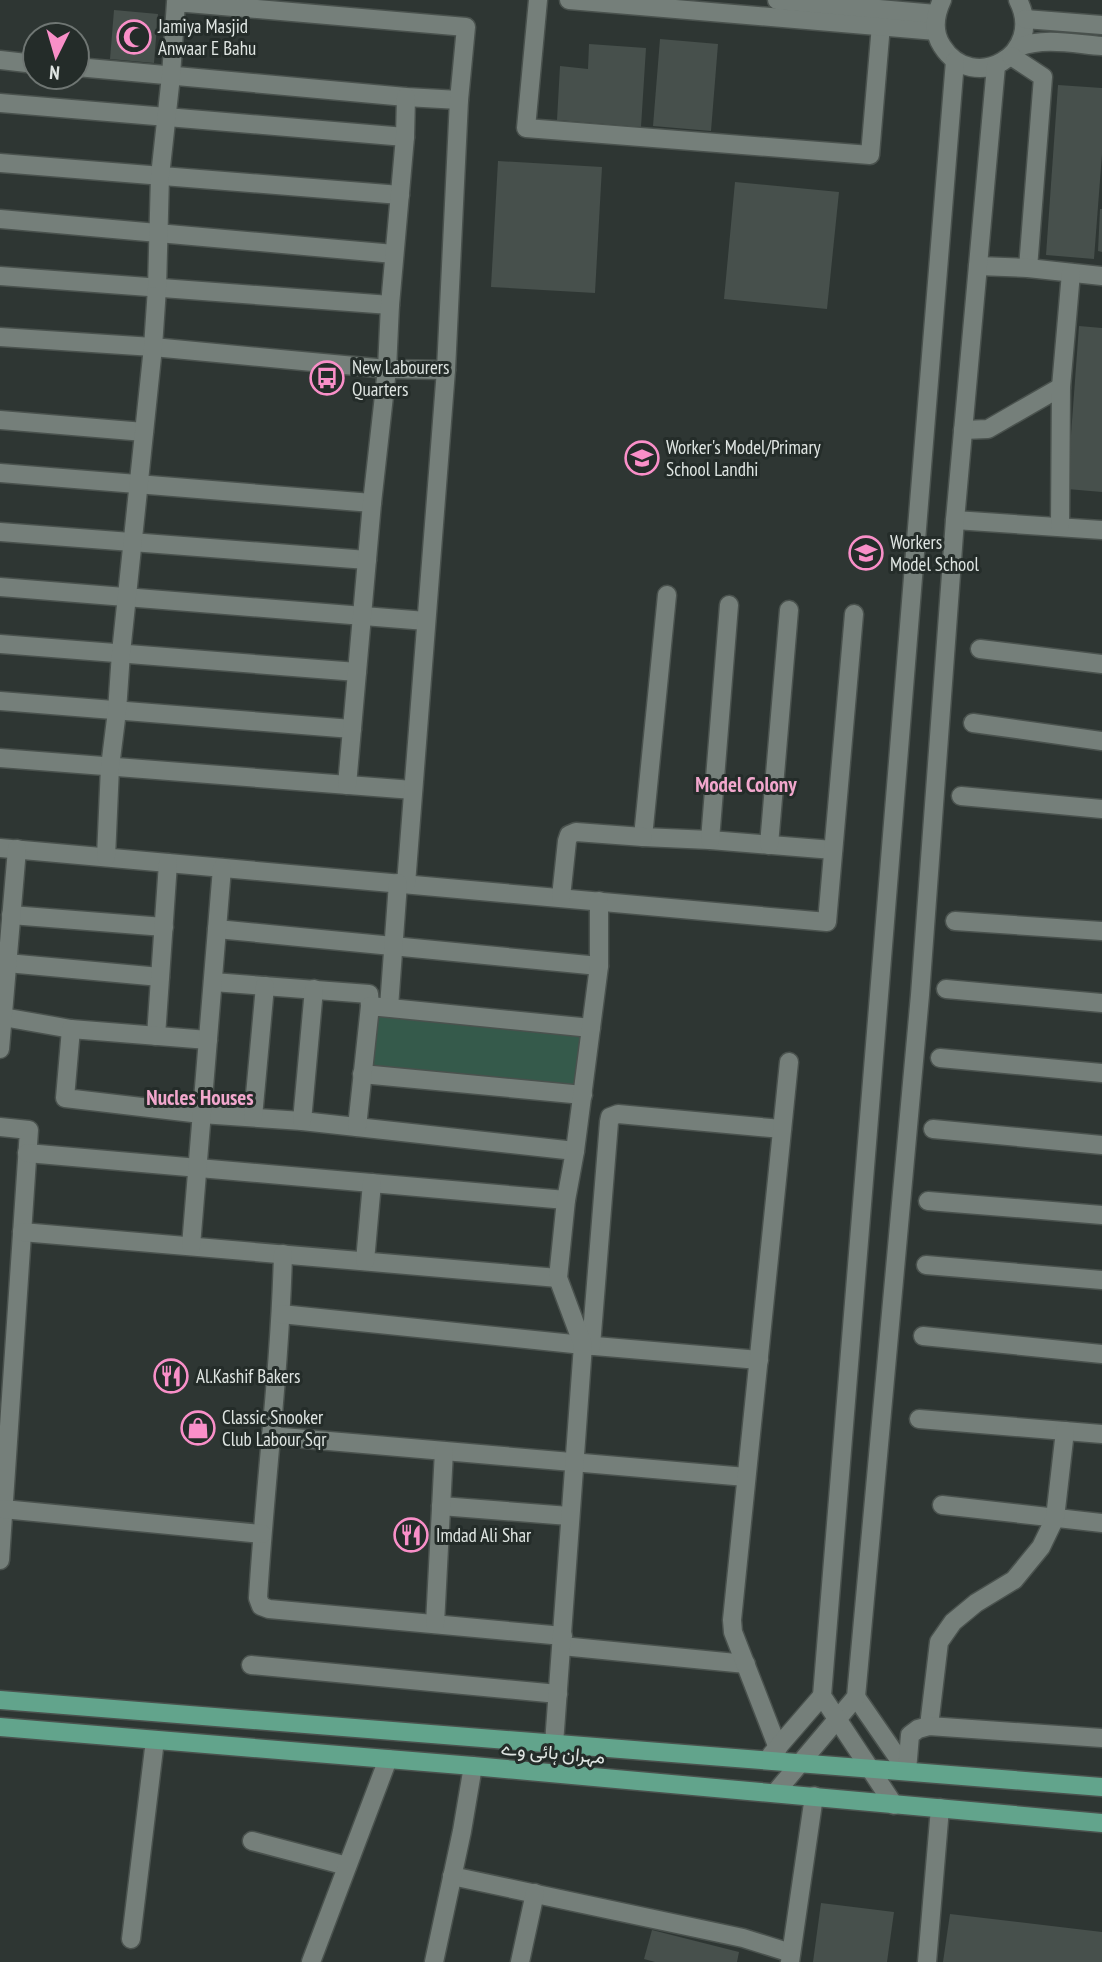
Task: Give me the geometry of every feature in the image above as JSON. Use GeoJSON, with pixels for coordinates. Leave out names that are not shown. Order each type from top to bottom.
{"type":"FeatureCollection","features":[{"type":"Feature","properties":{"kind":"main road","name":"مہران ہائی وے"},"geometry":{"type":"LineString","coordinates":[[0,1700],[554,1744],[772,1754],[800,1763],[1102,1787]]}},
{"type":"Feature","properties":{"kind":"main road","name":"مہران ہائی وے"},"geometry":{"type":"LineString","coordinates":[[0,1727],[473,1766],[1102,1823]]}},
{"type":"Feature","properties":{"kind":"street"},"geometry":{"type":"LineString","coordinates":[[538,0],[526,128],[870,155],[881,25]]}},
{"type":"Feature","properties":{"kind":"street"},"geometry":{"type":"LineString","coordinates":[[569,0],[881,25],[938,15]]}},
{"type":"Feature","properties":{"kind":"street"},"geometry":{"type":"LineString","coordinates":[[778,0],[938,15]]}},
{"type":"Feature","properties":{"kind":"street"},"geometry":{"type":"LineString","coordinates":[[775,1793],[856,1697],[920,995],[955,520],[978,266],[1008,56],[1023,38],[1025,19],[1018,0]]}},
{"type":"Feature","properties":{"kind":"street"},"geometry":{"type":"LineString","coordinates":[[106,857],[110,767],[153,347],[160,176],[176,2],[466,27],[459,100],[446,370],[413,790],[389,1007]]}},
{"type":"Feature","properties":{"kind":"street"},"geometry":{"type":"LineString","coordinates":[[938,15],[939,42],[946,52],[962,65],[979,68],[1031,43],[1102,46]]}},
{"type":"Feature","properties":{"kind":"street"},"geometry":{"type":"LineString","coordinates":[[1025,19],[1102,25]]}},
{"type":"Feature","properties":{"kind":"street"},"geometry":{"type":"LineString","coordinates":[[1008,56],[1043,77],[1028,268]]}},
{"type":"Feature","properties":{"kind":"street"},"geometry":{"type":"LineString","coordinates":[[0,60],[21,62]]}},
{"type":"Feature","properties":{"kind":"street"},"geometry":{"type":"LineString","coordinates":[[772,1754],[822,1696],[955,61]]}},
{"type":"Feature","properties":{"kind":"street"},"geometry":{"type":"LineString","coordinates":[[91,68],[459,100]]}},
{"type":"Feature","properties":{"kind":"street"},"geometry":{"type":"LineString","coordinates":[[346,785],[387,369],[406,97]]}},
{"type":"Feature","properties":{"kind":"street"},"geometry":{"type":"LineString","coordinates":[[0,103],[405,137]]}},
{"type":"Feature","properties":{"kind":"street"},"geometry":{"type":"LineString","coordinates":[[0,163],[400,195]]}},
{"type":"Feature","properties":{"kind":"street"},"geometry":{"type":"LineString","coordinates":[[0,219],[394,254]]}},
{"type":"Feature","properties":{"kind":"street"},"geometry":{"type":"LineString","coordinates":[[978,266],[1102,276]]}},
{"type":"Feature","properties":{"kind":"street"},"geometry":{"type":"LineString","coordinates":[[1060,527],[1061,387],[1071,273]]}},
{"type":"Feature","properties":{"kind":"street"},"geometry":{"type":"LineString","coordinates":[[0,276],[390,305]]}},
{"type":"Feature","properties":{"kind":"street"},"geometry":{"type":"LineString","coordinates":[[0,337],[153,347],[387,369],[446,370]]}},
{"type":"Feature","properties":{"kind":"street"},"geometry":{"type":"LineString","coordinates":[[963,430],[988,429],[1061,387]]}},
{"type":"Feature","properties":{"kind":"street"},"geometry":{"type":"LineString","coordinates":[[0,420],[144,432]]}},
{"type":"Feature","properties":{"kind":"street"},"geometry":{"type":"LineString","coordinates":[[0,473],[372,503]]}},
{"type":"Feature","properties":{"kind":"street"},"geometry":{"type":"LineString","coordinates":[[955,520],[1102,530]]}},
{"type":"Feature","properties":{"kind":"street"},"geometry":{"type":"LineString","coordinates":[[0,531],[367,560]]}},
{"type":"Feature","properties":{"kind":"street"},"geometry":{"type":"LineString","coordinates":[[0,587],[426,621]]}},
{"type":"Feature","properties":{"kind":"street"},"geometry":{"type":"LineString","coordinates":[[643,837],[667,595]]}},
{"type":"Feature","properties":{"kind":"street"},"geometry":{"type":"LineString","coordinates":[[710,840],[729,605]]}},
{"type":"Feature","properties":{"kind":"street"},"geometry":{"type":"LineString","coordinates":[[769,845],[789,610]]}},
{"type":"Feature","properties":{"kind":"street"},"geometry":{"type":"LineString","coordinates":[[0,1049],[11,915],[8,848],[827,922],[854,614]]}},
{"type":"Feature","properties":{"kind":"street"},"geometry":{"type":"LineString","coordinates":[[0,644],[357,672]]}},
{"type":"Feature","properties":{"kind":"street"},"geometry":{"type":"LineString","coordinates":[[980,649],[1102,664]]}},
{"type":"Feature","properties":{"kind":"street"},"geometry":{"type":"LineString","coordinates":[[0,701],[352,729]]}},
{"type":"Feature","properties":{"kind":"street"},"geometry":{"type":"LineString","coordinates":[[974,723],[1102,741]]}},
{"type":"Feature","properties":{"kind":"street"},"geometry":{"type":"LineString","coordinates":[[0,758],[413,790]]}},
{"type":"Feature","properties":{"kind":"street"},"geometry":{"type":"LineString","coordinates":[[961,796],[1102,809]]}},
{"type":"Feature","properties":{"kind":"street"},"geometry":{"type":"LineString","coordinates":[[561,897],[567,841],[569,835],[576,832],[834,850]]}},
{"type":"Feature","properties":{"kind":"street"},"geometry":{"type":"LineString","coordinates":[[156,1036],[168,863]]}},
{"type":"Feature","properties":{"kind":"street"},"geometry":{"type":"LineString","coordinates":[[191,1247],[222,868]]}},
{"type":"Feature","properties":{"kind":"street"},"geometry":{"type":"LineString","coordinates":[[587,1346],[558,1278],[566,1200],[583,1095],[599,966],[598,901]]}},
{"type":"Feature","properties":{"kind":"street"},"geometry":{"type":"LineString","coordinates":[[11,915],[163,927]]}},
{"type":"Feature","properties":{"kind":"street"},"geometry":{"type":"LineString","coordinates":[[955,921],[1102,931]]}},
{"type":"Feature","properties":{"kind":"street"},"geometry":{"type":"LineString","coordinates":[[217,929],[599,966]]}},
{"type":"Feature","properties":{"kind":"street"},"geometry":{"type":"LineString","coordinates":[[7,963],[160,977]]}},
{"type":"Feature","properties":{"kind":"street"},"geometry":{"type":"LineString","coordinates":[[213,982],[369,994],[357,1127]]}},
{"type":"Feature","properties":{"kind":"street"},"geometry":{"type":"LineString","coordinates":[[253,1117],[265,986]]}},
{"type":"Feature","properties":{"kind":"street"},"geometry":{"type":"LineString","coordinates":[[302,1121],[314,989]]}},
{"type":"Feature","properties":{"kind":"street"},"geometry":{"type":"LineString","coordinates":[[946,989],[1102,1003]]}},
{"type":"Feature","properties":{"kind":"street"},"geometry":{"type":"LineString","coordinates":[[370,1006],[592,1028]]}},
{"type":"Feature","properties":{"kind":"street"},"geometry":{"type":"LineString","coordinates":[[3,1017],[71,1029],[208,1040]]}},
{"type":"Feature","properties":{"kind":"street"},"geometry":{"type":"LineString","coordinates":[[71,1029],[65,1098],[575,1151]]}},
{"type":"Feature","properties":{"kind":"street"},"geometry":{"type":"LineString","coordinates":[[940,1058],[1102,1073]]}},
{"type":"Feature","properties":{"kind":"street"},"geometry":{"type":"LineString","coordinates":[[772,1754],[746,1664],[733,1632],[732,1620],[789,1062]]}},
{"type":"Feature","properties":{"kind":"street"},"geometry":{"type":"LineString","coordinates":[[362,1074],[583,1095]]}},
{"type":"Feature","properties":{"kind":"street"},"geometry":{"type":"LineString","coordinates":[[554,1744],[569,1516],[608,1122],[610,1117],[618,1114],[782,1129]]}},
{"type":"Feature","properties":{"kind":"street"},"geometry":{"type":"LineString","coordinates":[[0,1127],[29,1130],[22,1232],[9,1301],[0,1560]]}},
{"type":"Feature","properties":{"kind":"street"},"geometry":{"type":"LineString","coordinates":[[933,1129],[1102,1146]]}},
{"type":"Feature","properties":{"kind":"street"},"geometry":{"type":"LineString","coordinates":[[27,1153],[566,1200]]}},
{"type":"Feature","properties":{"kind":"street"},"geometry":{"type":"LineString","coordinates":[[365,1261],[372,1183]]}},
{"type":"Feature","properties":{"kind":"street"},"geometry":{"type":"LineString","coordinates":[[928,1201],[1102,1215]]}},
{"type":"Feature","properties":{"kind":"street"},"geometry":{"type":"LineString","coordinates":[[22,1232],[558,1278]]}},
{"type":"Feature","properties":{"kind":"street"},"geometry":{"type":"LineString","coordinates":[[283,1254],[281,1314],[262,1534],[258,1598],[261,1606],[269,1609],[435,1624],[746,1664]]}},
{"type":"Feature","properties":{"kind":"street"},"geometry":{"type":"LineString","coordinates":[[926,1265],[1102,1280]]}},
{"type":"Feature","properties":{"kind":"street"},"geometry":{"type":"LineString","coordinates":[[281,1314],[587,1346],[759,1360]]}},
{"type":"Feature","properties":{"kind":"street"},"geometry":{"type":"LineString","coordinates":[[923,1336],[1102,1354]]}},
{"type":"Feature","properties":{"kind":"street"},"geometry":{"type":"LineString","coordinates":[[919,1419],[1102,1434]]}},
{"type":"Feature","properties":{"kind":"street"},"geometry":{"type":"LineString","coordinates":[[929,1726],[939,1642],[953,1622],[1014,1580],[1041,1547],[1055,1518],[1065,1431]]}},
{"type":"Feature","properties":{"kind":"street"},"geometry":{"type":"LineString","coordinates":[[271,1436],[747,1477]]}},
{"type":"Feature","properties":{"kind":"street"},"geometry":{"type":"LineString","coordinates":[[435,1624],[444,1451]]}},
{"type":"Feature","properties":{"kind":"street"},"geometry":{"type":"LineString","coordinates":[[942,1505],[1102,1523]]}},
{"type":"Feature","properties":{"kind":"street"},"geometry":{"type":"LineString","coordinates":[[441,1506],[569,1516]]}},
{"type":"Feature","properties":{"kind":"street"},"geometry":{"type":"LineString","coordinates":[[3,1509],[262,1534]]}},
{"type":"Feature","properties":{"kind":"street"},"geometry":{"type":"LineString","coordinates":[[251,1665],[558,1694]]}},
{"type":"Feature","properties":{"kind":"street"},"geometry":{"type":"LineString","coordinates":[[822,1696],[894,1805]]}},
{"type":"Feature","properties":{"kind":"street"},"geometry":{"type":"LineString","coordinates":[[856,1697],[907,1771]]}},
{"type":"Feature","properties":{"kind":"street"},"geometry":{"type":"LineString","coordinates":[[907,1771],[910,1735],[929,1726],[1102,1738]]}},
{"type":"Feature","properties":{"kind":"street"},"geometry":{"type":"LineString","coordinates":[[131,1939],[155,1740]]}},
{"type":"Feature","properties":{"kind":"street"},"geometry":{"type":"LineString","coordinates":[[311,1962],[388,1759]]}},
{"type":"Feature","properties":{"kind":"street"},"geometry":{"type":"LineString","coordinates":[[434,1962],[473,1766]]}},
{"type":"Feature","properties":{"kind":"street"},"geometry":{"type":"LineString","coordinates":[[452,1876],[743,1938],[791,1957],[814,1796]]}},
{"type":"Feature","properties":{"kind":"street"},"geometry":{"type":"LineString","coordinates":[[927,1962],[940,1808]]}},
{"type":"Feature","properties":{"kind":"street"},"geometry":{"type":"LineString","coordinates":[[252,1840],[347,1866]]}},
{"type":"Feature","properties":{"kind":"street"},"geometry":{"type":"LineString","coordinates":[[520,1962],[535,1892]]}},
{"type":"Feature","properties":{"kind":"green space"},"geometry":{"type":"Polygon","coordinates":[[[372,1009],[585,1033],[579,1087],[368,1070],[372,1009]]]}},
{"type":"Feature","properties":{"kind":"building","name":"Jamiya Masjid Anwaar E Bahu"},"geometry":{"type":"Polygon","coordinates":[[[114,10],[158,14],[154,63],[110,59],[114,10]]]}},
{"type":"Feature","properties":{"kind":"building"},"geometry":{"type":"Polygon","coordinates":[[[660,39],[718,44],[711,131],[653,126],[660,39]]]}},
{"type":"Feature","properties":{"kind":"building"},"geometry":{"type":"Polygon","coordinates":[[[589,44],[646,48],[641,127],[557,120],[560,66],[588,69],[589,44]]]}},
{"type":"Feature","properties":{"kind":"building"},"geometry":{"type":"Polygon","coordinates":[[[1058,85],[1102,88],[1102,154],[1094,259],[1046,255],[1058,85]]]}},
{"type":"Feature","properties":{"kind":"building"},"geometry":{"type":"Polygon","coordinates":[[[498,161],[602,167],[595,293],[491,287],[498,161]]]}},
{"type":"Feature","properties":{"kind":"building"},"geometry":{"type":"Polygon","coordinates":[[[735,182],[839,192],[827,309],[724,299],[735,182]]]}},
{"type":"Feature","properties":{"kind":"building"},"geometry":{"type":"Polygon","coordinates":[[[1102,209],[1102,252],[1098,251],[1102,209]]]}},
{"type":"Feature","properties":{"kind":"building"},"geometry":{"type":"Polygon","coordinates":[[[1079,326],[1102,328],[1102,492],[1067,489],[1079,326]]]}},
{"type":"Feature","properties":{"kind":"building"},"geometry":{"type":"Polygon","coordinates":[[[821,1903],[894,1912],[887,1962],[813,1962],[821,1903]]]}},
{"type":"Feature","properties":{"kind":"building"},"geometry":{"type":"Polygon","coordinates":[[[950,1914],[1102,1932],[1102,1962],[943,1962],[950,1914]]]}},
{"type":"Feature","properties":{"kind":"building"},"geometry":{"type":"Polygon","coordinates":[[[652,1930],[739,1952],[737,1962],[655,1962],[644,1959],[652,1930]]]}},
{"type":"Feature","properties":{"kind":"place","name":"Jamiya Masjid Anwaar E Bahu"},"geometry":{"type":"Point","coordinates":[134,37]}},
{"type":"Feature","properties":{"kind":"place","name":"New Labourers Quarters"},"geometry":{"type":"Point","coordinates":[327,378]}},
{"type":"Feature","properties":{"kind":"place","name":"Worker's Model/Primary School Landhi"},"geometry":{"type":"Point","coordinates":[642,458]}},
{"type":"Feature","properties":{"kind":"place","name":"Workers Model School"},"geometry":{"type":"Point","coordinates":[866,553]}},
{"type":"Feature","properties":{"kind":"place","name":"Al.Kashif Bakers"},"geometry":{"type":"Point","coordinates":[171,1376]}},
{"type":"Feature","properties":{"kind":"place","name":"Classic Snooker Club Labour Sqr"},"geometry":{"type":"Point","coordinates":[198,1428]}},
{"type":"Feature","properties":{"kind":"place","name":"Imdad Ali Shar"},"geometry":{"type":"Point","coordinates":[411,1535]}},
{"type":"Feature","properties":{"kind":"district","name":"Model Colony"},"geometry":{"type":"Point","coordinates":[746,784]}},
{"type":"Feature","properties":{"kind":"district","name":"Nucles Houses"},"geometry":{"type":"Point","coordinates":[200,1097]}}]}
